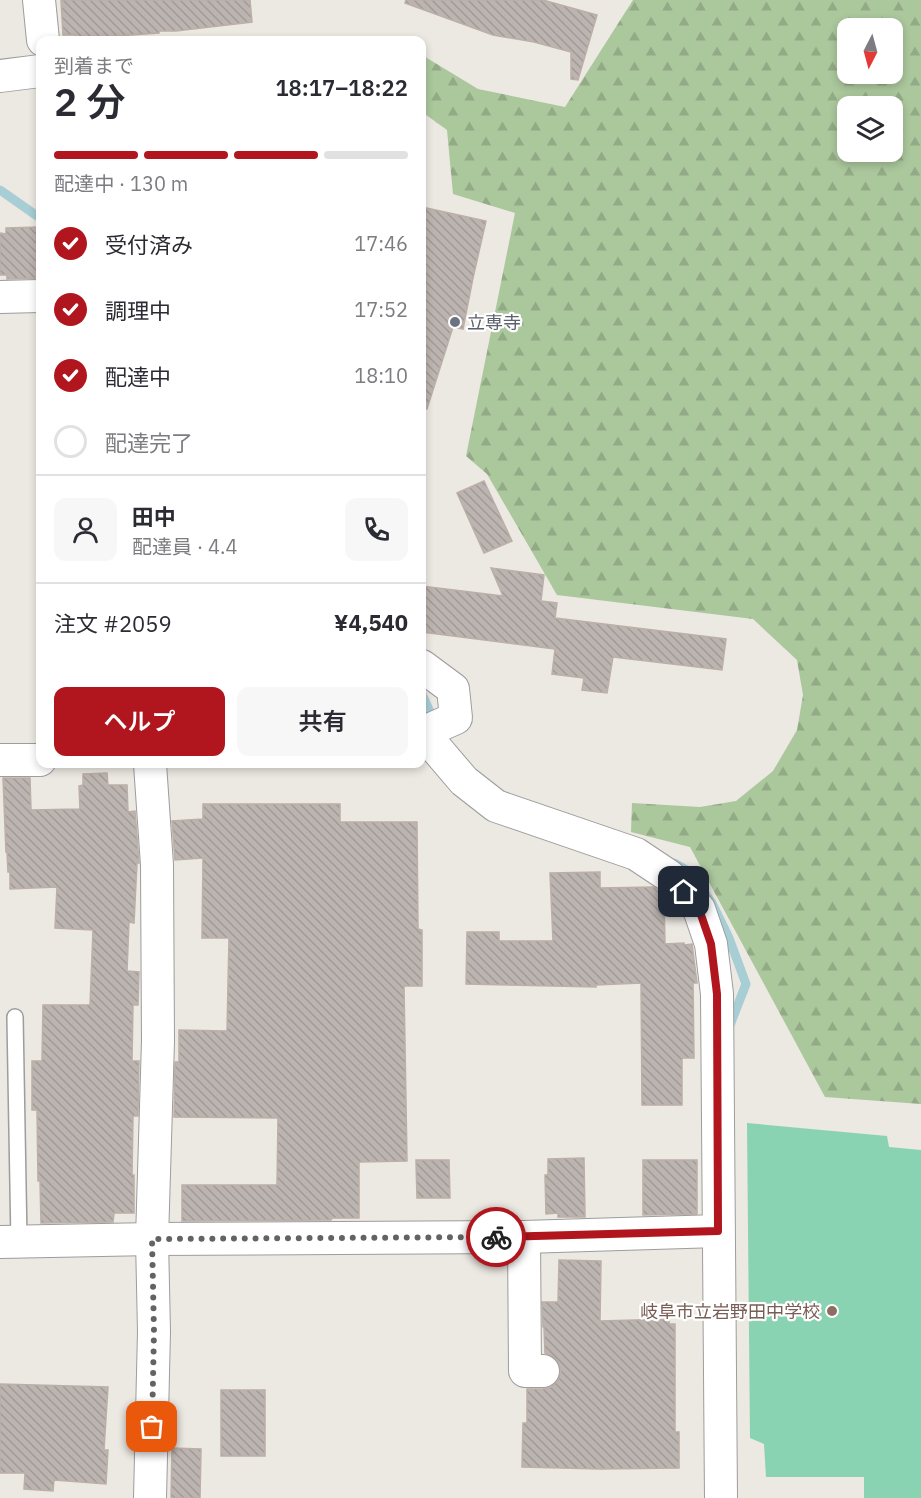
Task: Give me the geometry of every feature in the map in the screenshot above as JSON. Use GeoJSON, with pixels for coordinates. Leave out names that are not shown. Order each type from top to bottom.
{"type":"FeatureCollection","features":[{"type":"Feature","properties":{"kind":"street"},"geometry":{"type":"LineString","coordinates":[[39,0],[43,36]]}},
{"type":"Feature","properties":{"kind":"street"},"geometry":{"type":"LineString","coordinates":[[0,76],[36,72]]}},
{"type":"Feature","properties":{"kind":"street"},"geometry":{"type":"LineString","coordinates":[[0,297],[36,296]]}},
{"type":"Feature","properties":{"kind":"street"},"geometry":{"type":"LineString","coordinates":[[426,669],[453,689],[456,718],[430,730],[464,781],[496,806],[636,855],[669,876],[699,909],[711,944],[717,994],[721,1498]]}},
{"type":"Feature","properties":{"kind":"street"},"geometry":{"type":"LineString","coordinates":[[0,760],[36,760]]}},
{"type":"Feature","properties":{"kind":"street"},"geometry":{"type":"LineString","coordinates":[[150,768],[157,865],[158,1041],[152,1239],[154,1332],[150,1498]]}},
{"type":"Feature","properties":{"kind":"street"},"geometry":{"type":"LineString","coordinates":[[9,1242],[524,1237],[718,1231]]}},
{"type":"Feature","properties":{"kind":"street"},"geometry":{"type":"LineString","coordinates":[[524,1237],[525,1371],[543,1371]]}},
{"type":"Feature","properties":{"kind":"lane"},"geometry":{"type":"LineString","coordinates":[[9,1242],[15,1017]]}},
{"type":"Feature","properties":{"kind":"green space"},"geometry":{"type":"Polygon","coordinates":[[[633,0],[921,0],[921,1104],[825,1097],[690,847],[631,832],[632,803],[700,807],[736,801],[773,771],[797,730],[803,695],[797,660],[753,619],[557,595],[487,474],[466,456],[515,213],[453,194],[447,130],[426,115],[426,57],[478,89],[565,107],[633,0]]]}},
{"type":"Feature","properties":{"kind":"green space","name":"岐阜市立岩野田中学校"},"geometry":{"type":"Polygon","coordinates":[[[747,1123],[887,1136],[889,1147],[921,1150],[921,1498],[864,1498],[864,1477],[766,1477],[764,1444],[750,1438],[747,1123]]]}},
{"type":"Feature","properties":{"kind":"building"},"geometry":{"type":"Polygon","coordinates":[[[61,0],[250,0],[252,22],[117,36],[63,35],[61,0]]]}},
{"type":"Feature","properties":{"kind":"building"},"geometry":{"type":"Polygon","coordinates":[[[406,0],[543,0],[597,15],[578,80],[571,79],[571,52],[534,42],[493,35],[405,3],[406,0]]]}},
{"type":"Feature","properties":{"kind":"building"},"geometry":{"type":"Polygon","coordinates":[[[426,208],[486,221],[463,329],[453,327],[427,409],[426,208]]]}},
{"type":"Feature","properties":{"kind":"building"},"geometry":{"type":"Polygon","coordinates":[[[36,227],[36,278],[7,279],[7,275],[0,275],[0,233],[6,234],[6,228],[36,227]]]}},
{"type":"Feature","properties":{"kind":"building"},"geometry":{"type":"Polygon","coordinates":[[[484,481],[512,541],[484,553],[457,493],[484,481]]]}},
{"type":"Feature","properties":{"kind":"building"},"geometry":{"type":"Polygon","coordinates":[[[491,568],[544,575],[541,601],[557,603],[555,618],[726,639],[722,670],[613,657],[607,693],[582,690],[584,678],[552,674],[555,649],[426,633],[426,586],[503,596],[491,568]]]}},
{"type":"Feature","properties":{"kind":"building"},"geometry":{"type":"Polygon","coordinates":[[[107,773],[108,785],[127,785],[128,812],[135,811],[139,863],[137,863],[134,923],[129,922],[127,971],[139,972],[138,1005],[133,1005],[132,1061],[139,1061],[138,1116],[133,1116],[134,1213],[114,1213],[113,1222],[41,1223],[37,1110],[32,1110],[32,1061],[42,1061],[43,1005],[90,1005],[93,930],[55,928],[57,887],[10,889],[3,778],[30,778],[31,810],[80,809],[79,786],[83,785],[83,774],[107,773]]]}},
{"type":"Feature","properties":{"kind":"building"},"geometry":{"type":"Polygon","coordinates":[[[203,804],[340,804],[340,822],[417,822],[418,929],[422,930],[422,986],[404,986],[407,1161],[359,1162],[359,1218],[182,1221],[182,1185],[277,1185],[278,1118],[174,1117],[175,1062],[179,1062],[179,1030],[227,1031],[229,938],[202,938],[203,858],[175,860],[172,821],[203,819],[203,804]]]}},
{"type":"Feature","properties":{"kind":"building"},"geometry":{"type":"Polygon","coordinates":[[[600,872],[600,888],[654,887],[664,897],[665,944],[692,944],[697,983],[693,983],[694,1058],[682,1058],[682,1105],[642,1105],[641,983],[596,985],[596,987],[466,984],[467,932],[499,932],[499,941],[553,941],[550,873],[600,872]]]}},
{"type":"Feature","properties":{"kind":"building"},"geometry":{"type":"Polygon","coordinates":[[[584,1158],[585,1217],[558,1217],[558,1213],[546,1214],[545,1175],[548,1175],[548,1159],[584,1158]]]}},
{"type":"Feature","properties":{"kind":"building"},"geometry":{"type":"Polygon","coordinates":[[[416,1160],[449,1160],[450,1198],[417,1198],[416,1160]]]}},
{"type":"Feature","properties":{"kind":"building"},"geometry":{"type":"Polygon","coordinates":[[[643,1160],[697,1160],[697,1214],[643,1215],[643,1160]]]}},
{"type":"Feature","properties":{"kind":"building"},"geometry":{"type":"Polygon","coordinates":[[[559,1260],[601,1261],[600,1321],[669,1319],[669,1324],[675,1324],[675,1432],[679,1432],[679,1468],[522,1467],[523,1423],[527,1423],[527,1389],[551,1387],[558,1380],[561,1372],[558,1362],[545,1353],[542,1302],[558,1302],[559,1260]]]}},
{"type":"Feature","properties":{"kind":"building"},"geometry":{"type":"Polygon","coordinates":[[[0,1384],[108,1387],[104,1450],[108,1450],[106,1484],[54,1480],[53,1491],[24,1489],[25,1473],[0,1473],[0,1384]]]}},
{"type":"Feature","properties":{"kind":"building"},"geometry":{"type":"Polygon","coordinates":[[[221,1390],[265,1390],[265,1456],[221,1456],[221,1390]]]}},
{"type":"Feature","properties":{"kind":"building"},"geometry":{"type":"Polygon","coordinates":[[[172,1448],[201,1449],[200,1498],[171,1498],[172,1448]]]}},
{"type":"Feature","properties":{"kind":"waterway"},"geometry":{"type":"LineString","coordinates":[[0,190],[36,215]]}},
{"type":"Feature","properties":{"kind":"waterway"},"geometry":{"type":"LineString","coordinates":[[426,703],[436,723]]}},
{"type":"Feature","properties":{"kind":"waterway"},"geometry":{"type":"LineString","coordinates":[[674,863],[688,871],[712,903],[729,938],[746,984],[730,1025]]}},
{"type":"Feature","properties":{"kind":"way so far"},"geometry":{"type":"LineString","coordinates":[[152,1427],[154,1332],[152,1239],[496,1237]]}},
{"type":"Feature","properties":{"kind":"place","name":"立専寺"},"geometry":{"type":"Point","coordinates":[455,322]}},
{"type":"Feature","properties":{"kind":"place","name":"岐阜市立岩野田中学校"},"geometry":{"type":"Point","coordinates":[832,1311]}},
{"type":"Feature","properties":{"kind":"route"},"geometry":{"type":"LineString","coordinates":[[496,1237],[718,1231],[717,994],[711,944],[699,909],[684,892]]}}]}
